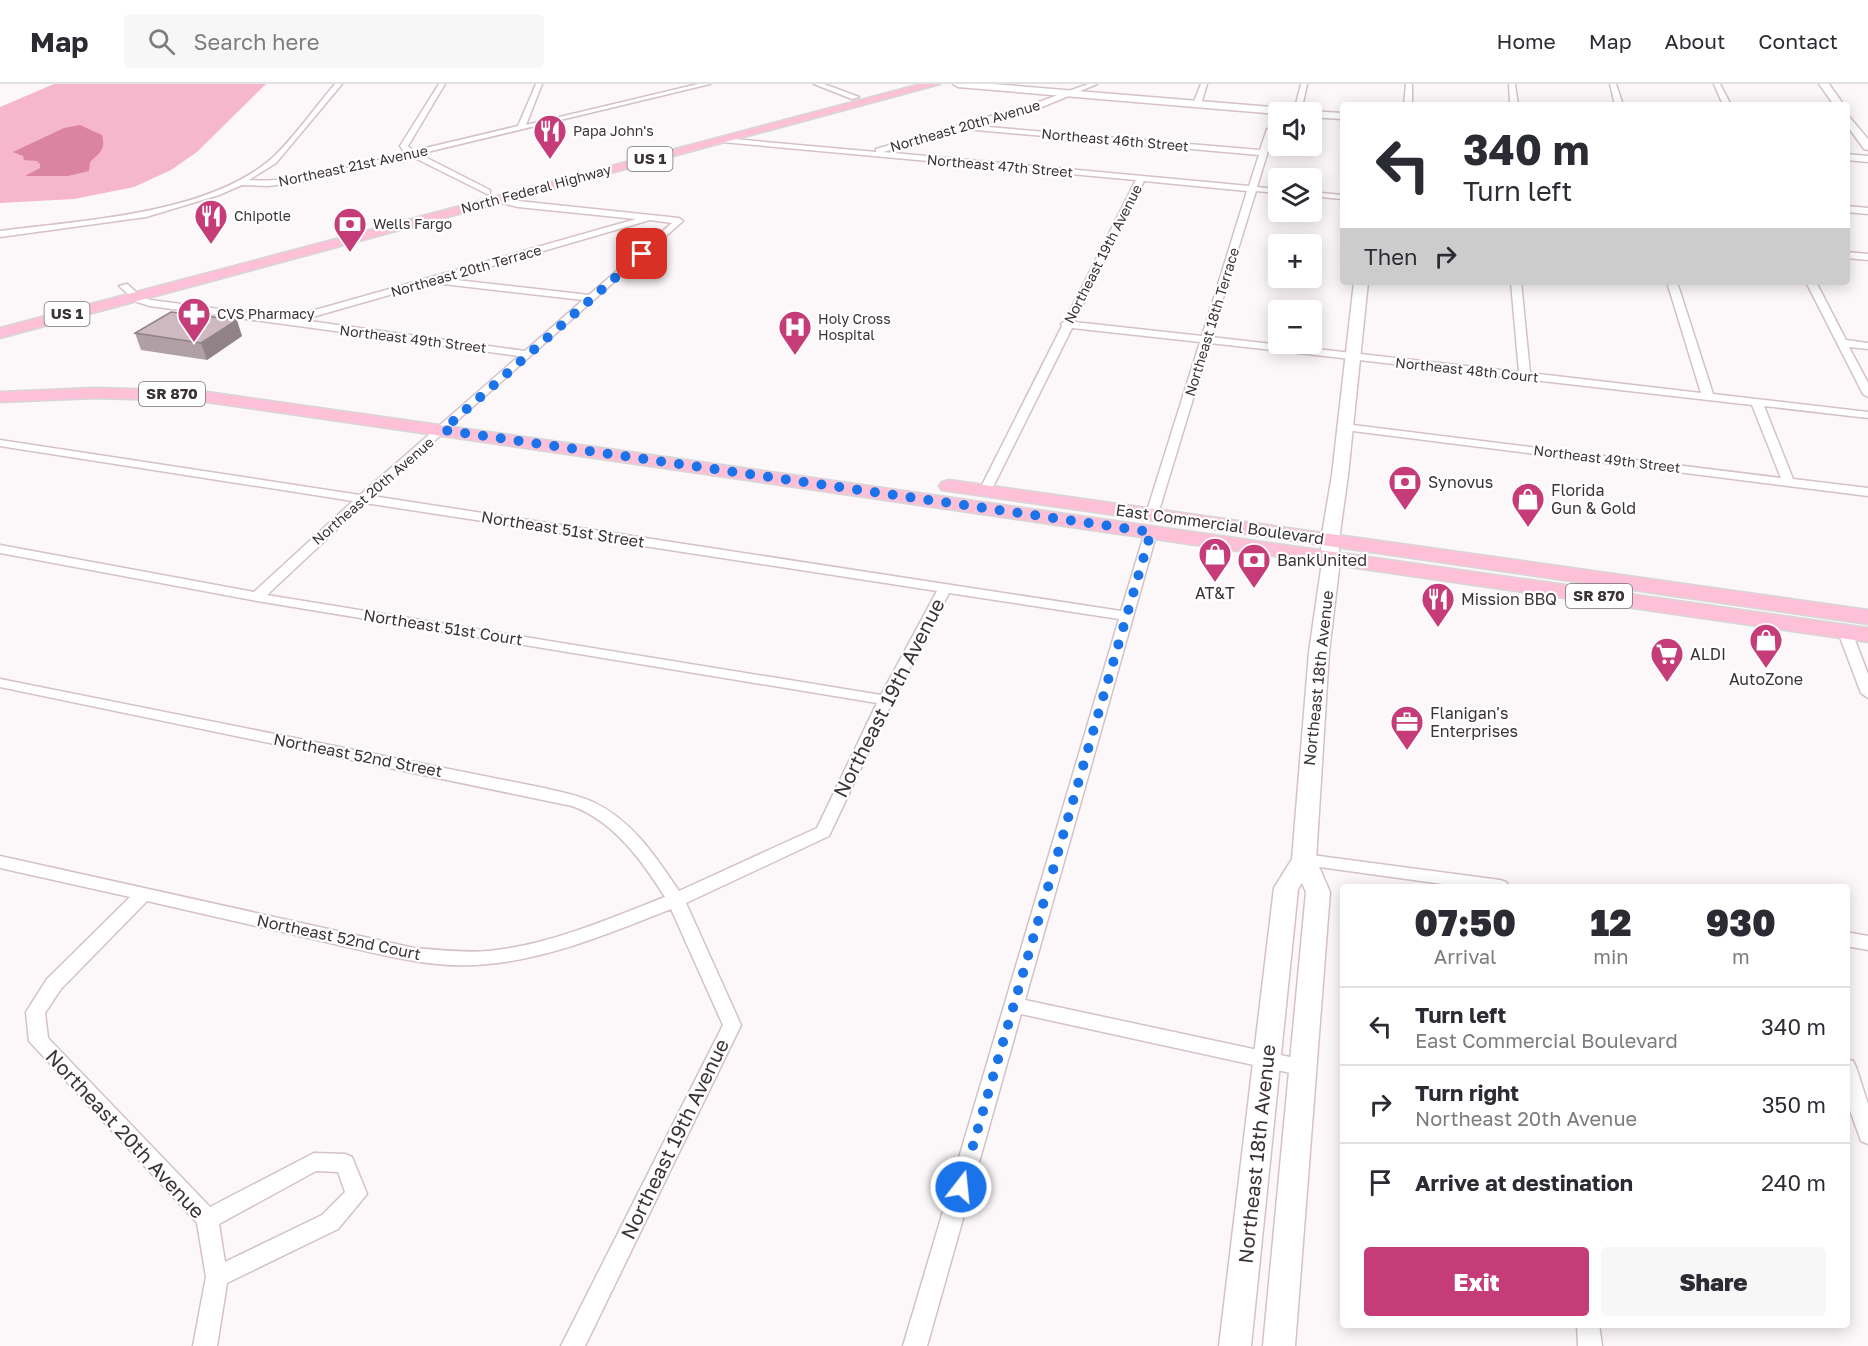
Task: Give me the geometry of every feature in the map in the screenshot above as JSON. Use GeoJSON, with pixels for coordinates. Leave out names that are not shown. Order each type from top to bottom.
{"type":"FeatureCollection","features":[{"type":"Feature","properties":{"kind":"main road","name":"North Federal Highway"},"geometry":{"type":"LineString","coordinates":[[0,333],[129,291],[347,229],[722,140],[852,102],[904,84]]}},
{"type":"Feature","properties":{"kind":"main road","name":"North Federal Highway"},"geometry":{"type":"LineString","coordinates":[[0,320],[330,243],[453,210],[527,182],[934,84]]}},
{"type":"Feature","properties":{"kind":"main road"},"geometry":{"type":"LineString","coordinates":[[330,243],[344,235],[347,229]]}},
{"type":"Feature","properties":{"kind":"main road","name":"East Commercial Boulevard"},"geometry":{"type":"LineString","coordinates":[[1,394],[132,379],[190,380],[985,491],[1152,523]]}},
{"type":"Feature","properties":{"kind":"main road","name":"East Commercial Boulevard"},"geometry":{"type":"LineString","coordinates":[[1,394],[95,393],[198,396],[754,475],[1152,523],[1868,617]]}},
{"type":"Feature","properties":{"kind":"main road"},"geometry":{"type":"LineString","coordinates":[[754,475],[793,474],[816,467]]}},
{"type":"Feature","properties":{"kind":"main road","name":"East Commercial Boulevard"},"geometry":{"type":"LineString","coordinates":[[1330,548],[1868,635]]}},
{"type":"Feature","properties":{"kind":"street"},"geometry":{"type":"LineString","coordinates":[[241,182],[273,161],[339,84]]}},
{"type":"Feature","properties":{"kind":"street"},"geometry":{"type":"LineString","coordinates":[[442,84],[404,146],[405,150],[492,196],[518,204],[650,218]]}},
{"type":"Feature","properties":{"kind":"street"},"geometry":{"type":"LineString","coordinates":[[520,127],[539,84]]}},
{"type":"Feature","properties":{"kind":"street","name":"Northeast 21st Avenue"},"geometry":{"type":"LineString","coordinates":[[0,234],[113,221],[146,214],[216,193],[241,182],[285,183],[706,84]]}},
{"type":"Feature","properties":{"kind":"street"},"geometry":{"type":"LineString","coordinates":[[817,84],[852,102]]}},
{"type":"Feature","properties":{"kind":"street"},"geometry":{"type":"LineString","coordinates":[[958,84],[1268,110]]}},
{"type":"Feature","properties":{"kind":"street","name":"Northeast 20th Avenue"},"geometry":{"type":"LineString","coordinates":[[868,154],[1039,105],[1094,84]]}},
{"type":"Feature","properties":{"kind":"street"},"geometry":{"type":"LineString","coordinates":[[1197,104],[1204,84]]}},
{"type":"Feature","properties":{"kind":"street"},"geometry":{"type":"LineString","coordinates":[[1299,102],[1304,84]]}},
{"type":"Feature","properties":{"kind":"street"},"geometry":{"type":"LineString","coordinates":[[1408,102],[1409,84]]}},
{"type":"Feature","properties":{"kind":"street"},"geometry":{"type":"LineString","coordinates":[[1512,84],[1514,102]]}},
{"type":"Feature","properties":{"kind":"street"},"geometry":{"type":"LineString","coordinates":[[1613,84],[1618,102]]}},
{"type":"Feature","properties":{"kind":"street"},"geometry":{"type":"LineString","coordinates":[[1717,84],[1726,102]]}},
{"type":"Feature","properties":{"kind":"street"},"geometry":{"type":"LineString","coordinates":[[1824,84],[1837,102]]}},
{"type":"Feature","properties":{"kind":"street"},"geometry":{"type":"LineString","coordinates":[[1322,115],[1340,116]]}},
{"type":"Feature","properties":{"kind":"street"},"geometry":{"type":"LineString","coordinates":[[1850,122],[1868,147]]}},
{"type":"Feature","properties":{"kind":"street","name":"Northeast 46th Street"},"geometry":{"type":"LineString","coordinates":[[965,127],[1265,153]]}},
{"type":"Feature","properties":{"kind":"street","name":"Northeast 47th Street"},"geometry":{"type":"LineString","coordinates":[[722,140],[1268,189]]}},
{"type":"Feature","properties":{"kind":"street","name":"Northeast 18th Terrace"},"geometry":{"type":"LineString","coordinates":[[915,1346],[1152,523],[1268,140]]}},
{"type":"Feature","properties":{"kind":"street"},"geometry":{"type":"LineString","coordinates":[[1850,157],[1868,159]]}},
{"type":"Feature","properties":{"kind":"street","name":"Northeast 19th Avenue"},"geometry":{"type":"LineString","coordinates":[[985,491],[1066,324],[1141,178]]}},
{"type":"Feature","properties":{"kind":"street"},"geometry":{"type":"LineString","coordinates":[[1322,195],[1340,197]]}},
{"type":"Feature","properties":{"kind":"street"},"geometry":{"type":"LineString","coordinates":[[1850,210],[1868,212]]}},
{"type":"Feature","properties":{"kind":"street","name":"Northeast 20th Avenue"},"geometry":{"type":"LineString","coordinates":[[258,597],[362,499],[680,221],[650,218]]}},
{"type":"Feature","properties":{"kind":"street","name":"Northeast 20th Terrace"},"geometry":{"type":"LineString","coordinates":[[283,323],[650,218]]}},
{"type":"Feature","properties":{"kind":"street"},"geometry":{"type":"LineString","coordinates":[[1850,255],[1868,257]]}},
{"type":"Feature","properties":{"kind":"street"},"geometry":{"type":"LineString","coordinates":[[436,280],[592,298]]}},
{"type":"Feature","properties":{"kind":"street","name":"Northeast 18th Avenue"},"geometry":{"type":"LineString","coordinates":[[1279,1346],[1318,892],[1304,860],[1308,773],[1330,548],[1361,285]]}},
{"type":"Feature","properties":{"kind":"street"},"geometry":{"type":"LineString","coordinates":[[1516,285],[1525,376]]}},
{"type":"Feature","properties":{"kind":"street"},"geometry":{"type":"LineString","coordinates":[[1673,285],[1708,397]]}},
{"type":"Feature","properties":{"kind":"street"},"geometry":{"type":"LineString","coordinates":[[1813,285],[1868,394]]}},
{"type":"Feature","properties":{"kind":"street","name":"Northeast 49th Street"},"geometry":{"type":"LineString","coordinates":[[129,291],[150,303],[283,323],[528,354]]}},
{"type":"Feature","properties":{"kind":"street","name":"Northeast 48th Court"},"geometry":{"type":"LineString","coordinates":[[1066,324],[1868,416]]}},
{"type":"Feature","properties":{"kind":"street"},"geometry":{"type":"LineString","coordinates":[[1844,343],[1868,346]]}},
{"type":"Feature","properties":{"kind":"street"},"geometry":{"type":"LineString","coordinates":[[1757,403],[1788,481]]}},
{"type":"Feature","properties":{"kind":"street","name":"Northeast 49th Street"},"geometry":{"type":"LineString","coordinates":[[1345,427],[1868,492]]}},
{"type":"Feature","properties":{"kind":"street","name":"Northeast 51st Street"},"geometry":{"type":"LineString","coordinates":[[0,443],[1126,616]]}},
{"type":"Feature","properties":{"kind":"street","name":"Northeast 51st Court"},"geometry":{"type":"LineString","coordinates":[[0,549],[258,597],[886,700]]}},
{"type":"Feature","properties":{"kind":"street","name":"Northeast 19th Avenue"},"geometry":{"type":"LineString","coordinates":[[573,1346],[732,1025],[676,900],[823,832],[886,700],[945,588]]}},
{"type":"Feature","properties":{"kind":"street"},"geometry":{"type":"LineString","coordinates":[[1845,632],[1868,693]]}},
{"type":"Feature","properties":{"kind":"street","name":"Northeast 52nd Street"},"geometry":{"type":"LineString","coordinates":[[0,683],[544,793],[588,806],[612,822],[641,847],[676,900]]}},
{"type":"Feature","properties":{"kind":"street"},"geometry":{"type":"LineString","coordinates":[[1304,860],[1485,884]]}},
{"type":"Feature","properties":{"kind":"street","name":"Northeast 18th Avenue"},"geometry":{"type":"LineString","coordinates":[[1235,1346],[1286,888],[1304,860]]}},
{"type":"Feature","properties":{"kind":"street","name":"Northeast 52nd Court"},"geometry":{"type":"LineString","coordinates":[[0,862],[414,955],[460,959],[504,955],[547,946],[599,930],[676,900]]}},
{"type":"Feature","properties":{"kind":"street","name":"Northeast 20th Avenue"},"geometry":{"type":"LineString","coordinates":[[144,894],[54,984],[35,1012],[39,1041],[207,1219],[217,1277],[205,1346]]}},
{"type":"Feature","properties":{"kind":"street"},"geometry":{"type":"LineString","coordinates":[[1850,940],[1868,943]]}},
{"type":"Feature","properties":{"kind":"street"},"geometry":{"type":"LineString","coordinates":[[1013,1005],[1304,1068]]}},
{"type":"Feature","properties":{"kind":"street"},"geometry":{"type":"LineString","coordinates":[[1850,1079],[1868,1135]]}},
{"type":"Feature","properties":{"kind":"street"},"geometry":{"type":"LineString","coordinates":[[207,1219],[314,1162],[345,1163],[356,1194],[330,1222],[217,1277]]}},
{"type":"Feature","properties":{"kind":"street"},"geometry":{"type":"LineString","coordinates":[[1588,1328],[1590,1346]]}},
{"type":"Feature","properties":{"kind":"shaded area"},"geometry":{"type":"Polygon","coordinates":[[[54,84],[266,84],[197,152],[171,170],[134,187],[74,199],[0,203],[0,107],[54,84]]]}},
{"type":"Feature","properties":{"kind":"shaded area"},"geometry":{"type":"Polygon","coordinates":[[[80,125],[102,135],[103,140],[101,150],[90,162],[89,171],[68,176],[25,176],[40,168],[40,164],[37,161],[24,160],[23,156],[13,152],[64,128],[80,125]]]}},
{"type":"Feature","properties":{"kind":"building"},"geometry":{"type":"Polygon","coordinates":[[[171,312],[237,320],[201,343],[135,333],[171,312]]]}},
{"type":"Feature","properties":{"kind":"place","name":"Papa John's"},"geometry":{"type":"Point","coordinates":[550,160]}},
{"type":"Feature","properties":{"kind":"place","name":"Chipotle"},"geometry":{"type":"Point","coordinates":[211,245]}},
{"type":"Feature","properties":{"kind":"place","name":"Wells Fargo"},"geometry":{"type":"Point","coordinates":[350,253]}},
{"type":"Feature","properties":{"kind":"place","name":"CVS Pharmacy"},"geometry":{"type":"Point","coordinates":[194,343]}},
{"type":"Feature","properties":{"kind":"place","name":"Holy Cross Hospital"},"geometry":{"type":"Point","coordinates":[795,356]}},
{"type":"Feature","properties":{"kind":"place","name":"Synovus"},"geometry":{"type":"Point","coordinates":[1405,511]}},
{"type":"Feature","properties":{"kind":"place","name":"Florida Gun & Gold"},"geometry":{"type":"Point","coordinates":[1528,528]}},
{"type":"Feature","properties":{"kind":"place","name":"AT&T"},"geometry":{"type":"Point","coordinates":[1215,583]}},
{"type":"Feature","properties":{"kind":"place","name":"BankUnited"},"geometry":{"type":"Point","coordinates":[1254,589]}},
{"type":"Feature","properties":{"kind":"place","name":"Mission BBQ"},"geometry":{"type":"Point","coordinates":[1438,628]}},
{"type":"Feature","properties":{"kind":"place","name":"AutoZone"},"geometry":{"type":"Point","coordinates":[1766,669]}},
{"type":"Feature","properties":{"kind":"place","name":"ALDI"},"geometry":{"type":"Point","coordinates":[1667,683]}},
{"type":"Feature","properties":{"kind":"place","name":"Flanigan's Enterprises"},"geometry":{"type":"Point","coordinates":[1407,751]}},
{"type":"Feature","properties":{"kind":"route"},"geometry":{"type":"LineString","coordinates":[[642,254],[443,430],[1151,532],[961,1187]]}}]}
